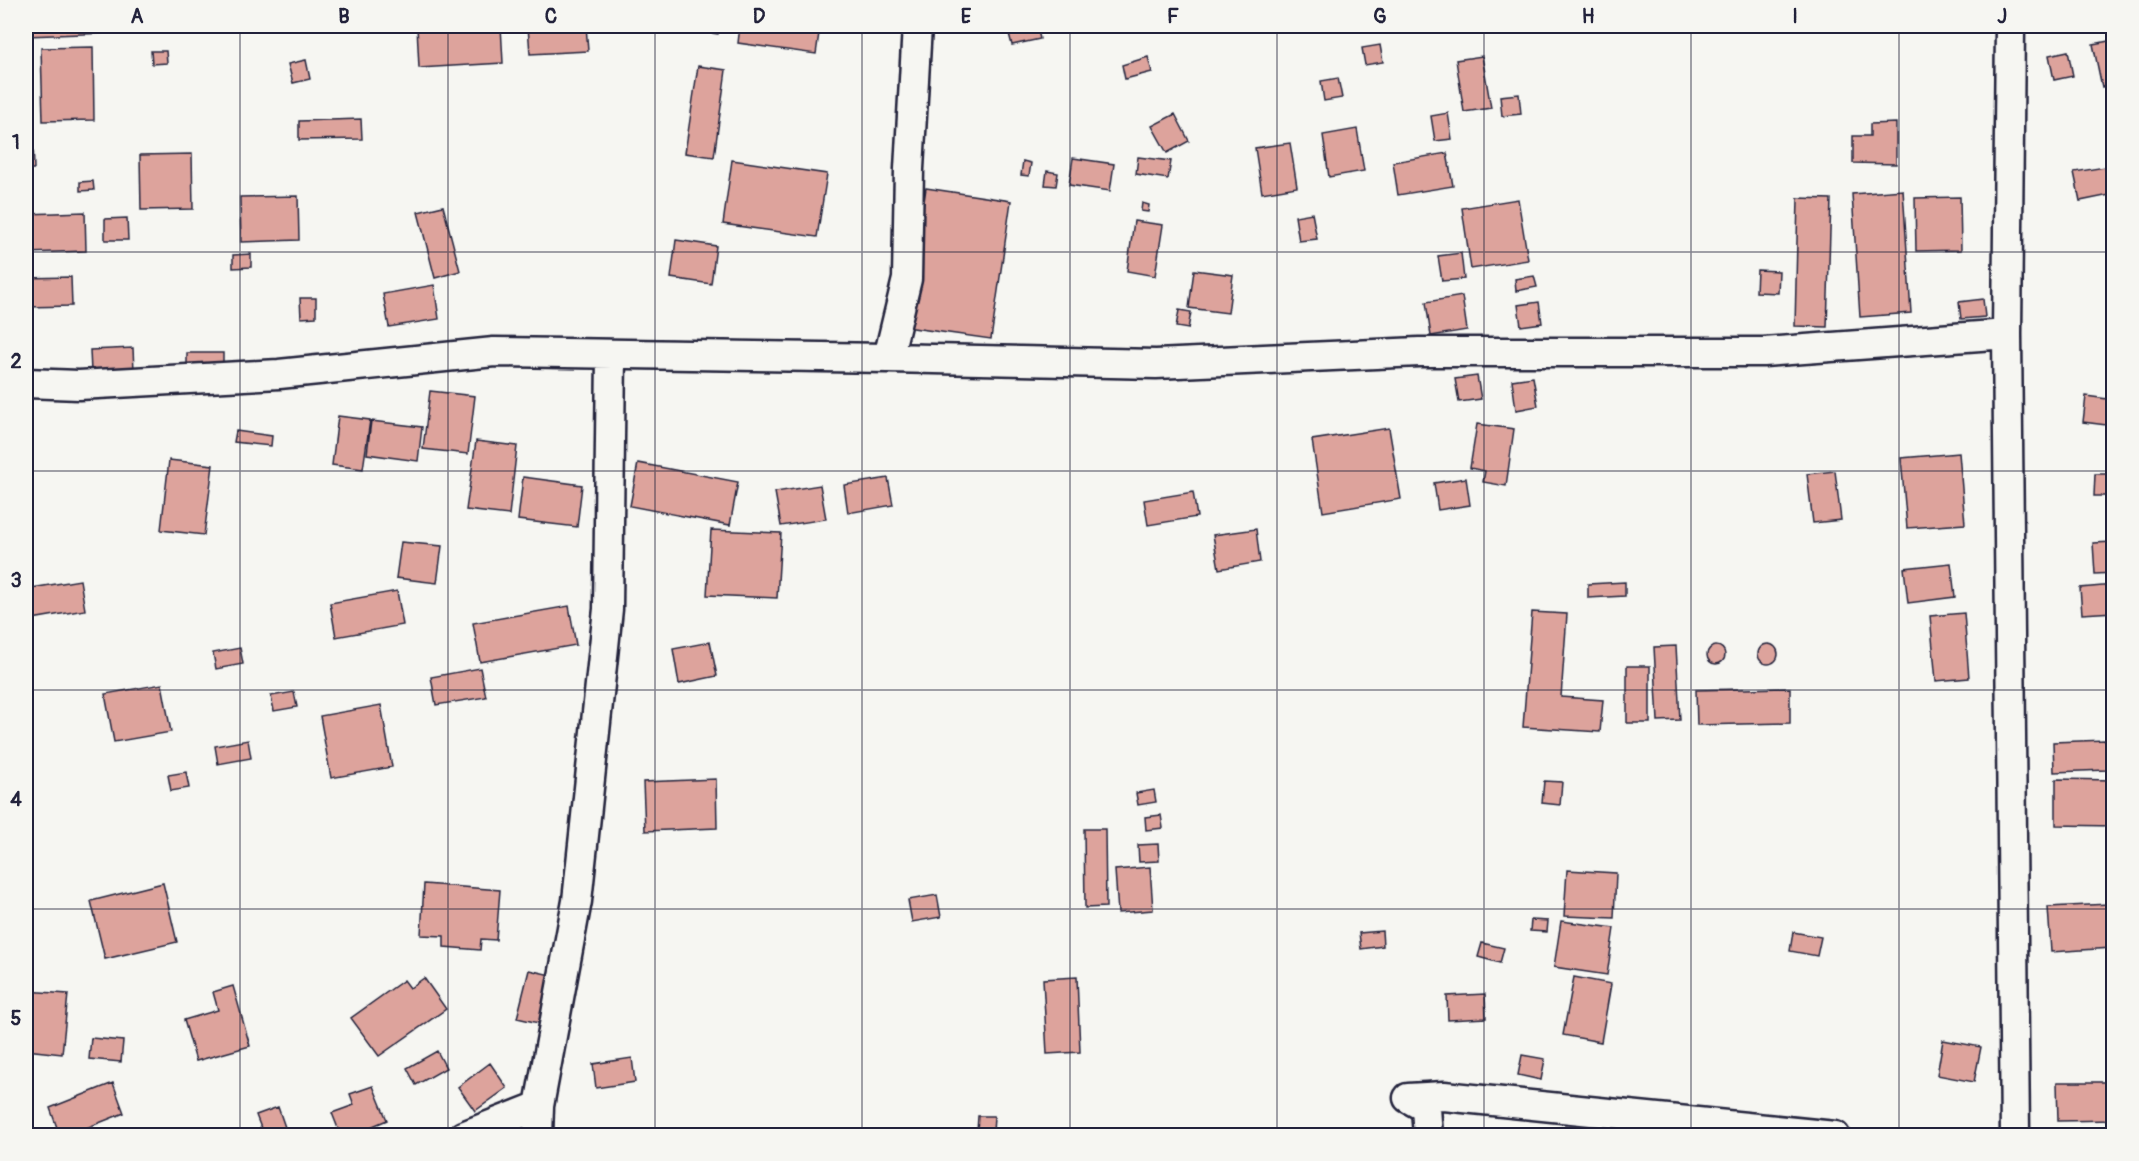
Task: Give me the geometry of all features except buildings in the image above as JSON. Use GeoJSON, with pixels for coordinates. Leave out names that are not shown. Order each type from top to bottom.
{"type":"FeatureCollection","features":[{"type":"Feature","properties":{"kind":"street"},"geometry":{"type":"LineString","coordinates":[[888,358],[907,279],[909,169],[916,26]]}},
{"type":"Feature","properties":{"kind":"street"},"geometry":{"type":"LineString","coordinates":[[2010,26],[2007,334],[2015,1136]]}},
{"type":"Feature","properties":{"kind":"street"},"geometry":{"type":"LineString","coordinates":[[26,383],[79,385],[279,374],[494,352],[1156,364],[1419,352],[1764,352],[2007,334]]}},
{"type":"Feature","properties":{"kind":"street"},"geometry":{"type":"LineString","coordinates":[[538,1136],[539,1106],[577,901],[608,609],[611,355]]}},
{"type":"Feature","properties":{"kind":"street"},"geometry":{"type":"LineString","coordinates":[[1428,1136],[1426,1108],[1408,1098],[1444,1096],[1835,1136]]}},
{"type":"Feature","properties":{"kind":"street"},"geometry":{"type":"LineString","coordinates":[[463,1136],[539,1106]]}}]}
